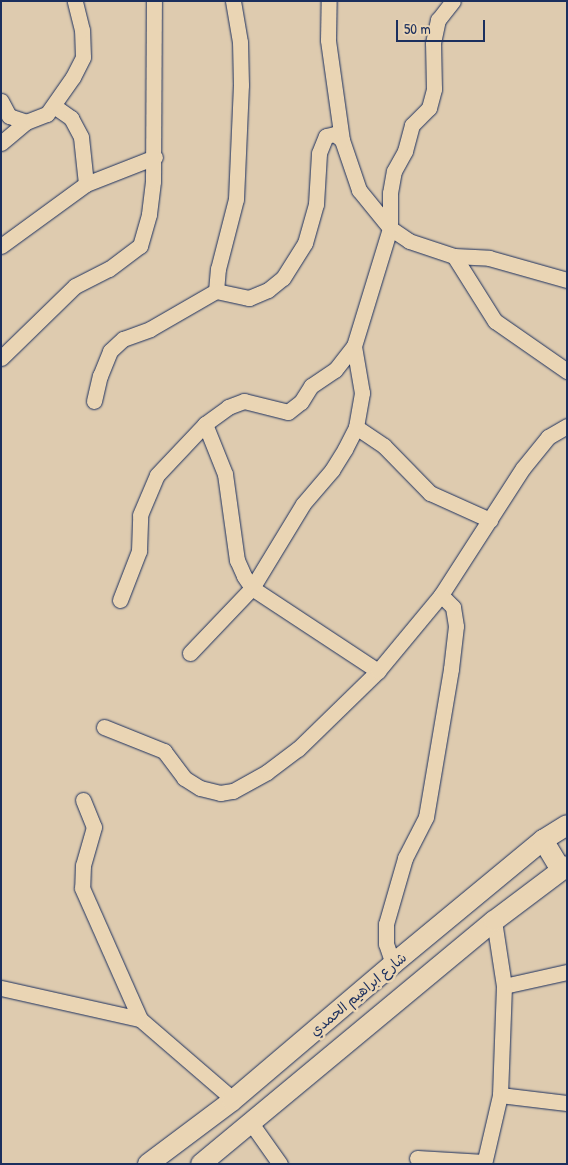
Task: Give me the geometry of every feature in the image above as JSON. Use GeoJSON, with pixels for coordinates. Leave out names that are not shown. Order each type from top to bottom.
{"type":"FeatureCollection","features":[{"type":"Feature","properties":{"kind":"main road","name":"شارع ابراهيم الحمدي"},"geometry":{"type":"LineString","coordinates":[[148,1164],[234,1100],[393,964],[543,840],[567,825]]}},
{"type":"Feature","properties":{"kind":"main road"},"geometry":{"type":"LineString","coordinates":[[201,1164],[494,921],[564,868],[543,840]]}},
{"type":"Feature","properties":{"kind":"main road"},"geometry":{"type":"LineString","coordinates":[[234,1100],[251,1123]]}},
{"type":"Feature","properties":{"kind":"street"},"geometry":{"type":"LineString","coordinates":[[1,143],[26,122],[47,114],[54,106],[83,57],[82,30],[75,1]]}},
{"type":"Feature","properties":{"kind":"street"},"geometry":{"type":"LineString","coordinates":[[1,358],[75,286],[109,269],[140,246],[149,214],[155,156],[154,1]]}},
{"type":"Feature","properties":{"kind":"street"},"geometry":{"type":"LineString","coordinates":[[216,291],[218,269],[236,199],[241,85],[240,42],[233,1]]}},
{"type":"Feature","properties":{"kind":"street"},"geometry":{"type":"LineString","coordinates":[[329,1],[328,40],[342,140],[359,190],[390,228],[409,241],[454,256],[489,258],[567,280]]}},
{"type":"Feature","properties":{"kind":"street"},"geometry":{"type":"LineString","coordinates":[[120,600],[139,551],[140,515],[157,475],[205,424],[228,407],[244,401],[288,412],[301,402],[311,386],[335,370],[354,346],[390,228],[390,192],[394,171],[405,151],[412,125],[429,108],[434,89],[433,43],[438,20],[453,1]]}},
{"type":"Feature","properties":{"kind":"street"},"geometry":{"type":"LineString","coordinates":[[1,101],[10,116],[26,122]]}},
{"type":"Feature","properties":{"kind":"street"},"geometry":{"type":"LineString","coordinates":[[54,106],[70,118],[81,136],[86,184]]}},
{"type":"Feature","properties":{"kind":"street"},"geometry":{"type":"LineString","coordinates":[[94,401],[100,376],[110,352],[122,339],[150,329],[216,291],[249,298],[268,290],[282,278],[305,244],[316,204],[319,152],[326,136],[335,134],[342,140]]}},
{"type":"Feature","properties":{"kind":"street"},"geometry":{"type":"LineString","coordinates":[[1,246],[86,184],[155,156]]}},
{"type":"Feature","properties":{"kind":"street"},"geometry":{"type":"LineString","coordinates":[[454,256],[495,320],[567,371]]}},
{"type":"Feature","properties":{"kind":"street"},"geometry":{"type":"LineString","coordinates":[[190,653],[252,588],[303,504],[332,470],[356,427],[362,393],[354,346]]}},
{"type":"Feature","properties":{"kind":"street"},"geometry":{"type":"LineString","coordinates":[[205,424],[225,474],[237,560],[252,588],[378,672]]}},
{"type":"Feature","properties":{"kind":"street"},"geometry":{"type":"LineString","coordinates":[[104,727],[164,751],[184,778],[200,788],[220,793],[233,791],[267,772],[298,749],[378,672],[441,595],[548,437],[567,426]]}},
{"type":"Feature","properties":{"kind":"street"},"geometry":{"type":"LineString","coordinates":[[356,427],[384,446],[430,494],[490,520]]}},
{"type":"Feature","properties":{"kind":"street"},"geometry":{"type":"LineString","coordinates":[[393,964],[386,944],[386,924],[405,858],[426,817],[451,668],[456,626],[453,607],[441,595]]}},
{"type":"Feature","properties":{"kind":"street"},"geometry":{"type":"LineString","coordinates":[[83,800],[94,827],[83,865],[82,888],[140,1019],[234,1100]]}},
{"type":"Feature","properties":{"kind":"street"},"geometry":{"type":"LineString","coordinates":[[417,1158],[484,1163],[500,1095],[504,986],[494,921]]}},
{"type":"Feature","properties":{"kind":"street"},"geometry":{"type":"LineString","coordinates":[[504,986],[567,972]]}},
{"type":"Feature","properties":{"kind":"street"},"geometry":{"type":"LineString","coordinates":[[1,988],[140,1019]]}},
{"type":"Feature","properties":{"kind":"street"},"geometry":{"type":"LineString","coordinates":[[500,1095],[567,1103]]}},
{"type":"Feature","properties":{"kind":"street"},"geometry":{"type":"LineString","coordinates":[[251,1123],[280,1164]]}}]}
